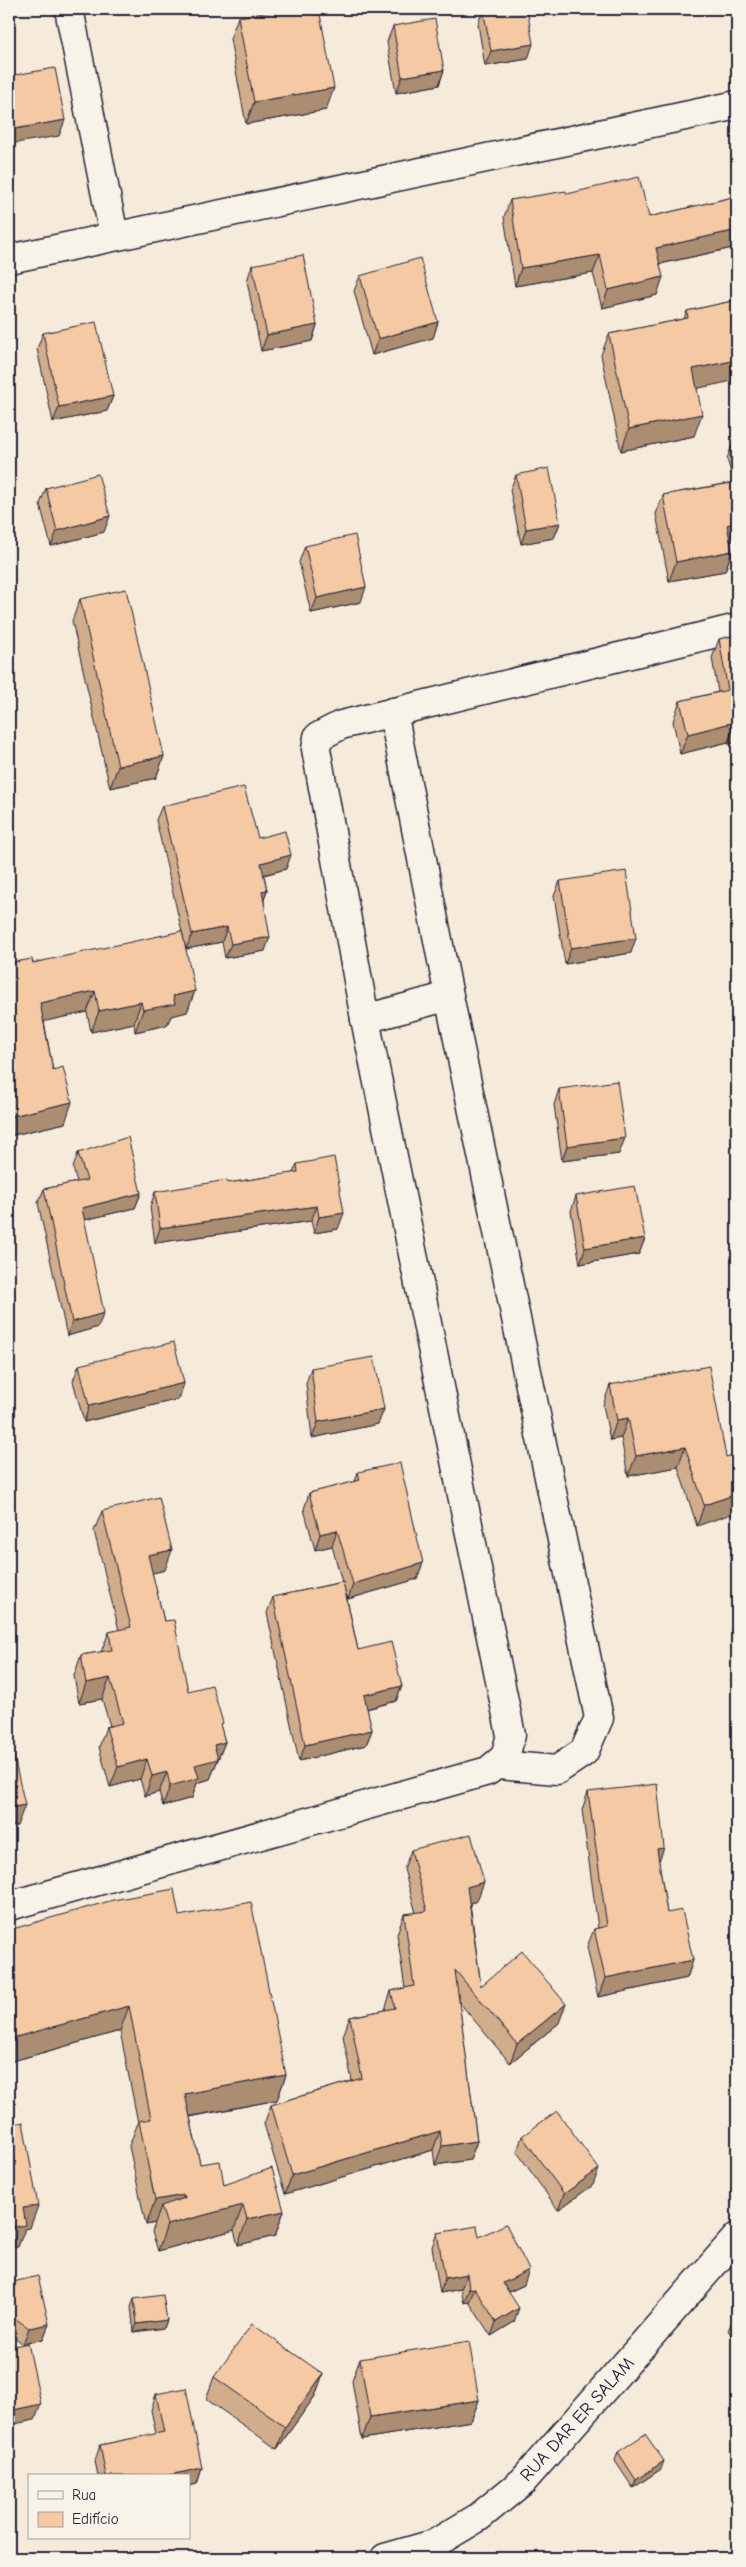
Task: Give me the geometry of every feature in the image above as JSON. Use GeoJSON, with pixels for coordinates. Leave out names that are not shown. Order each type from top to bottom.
{"type":"FeatureCollection","features":[{"type":"Feature","properties":{"kind":"street"},"geometry":{"type":"LineString","coordinates":[[69,9],[114,236]]}},
{"type":"Feature","properties":{"kind":"street"},"geometry":{"type":"LineString","coordinates":[[9,259],[737,105]]}},
{"type":"Feature","properties":{"kind":"street"},"geometry":{"type":"LineString","coordinates":[[9,1906],[488,1771],[498,1765],[507,1751],[511,1735],[365,1019],[316,749],[318,737],[341,725],[737,628]]}},
{"type":"Feature","properties":{"kind":"street"},"geometry":{"type":"LineString","coordinates":[[393,712],[449,996],[599,1718],[584,1752],[557,1770],[498,1765]]}},
{"type":"Feature","properties":{"kind":"street"},"geometry":{"type":"LineString","coordinates":[[365,1019],[449,996]]}},
{"type":"Feature","properties":{"kind":"street","name":"RUA DAR ER SALAM"},"geometry":{"type":"LineString","coordinates":[[386,2558],[434,2544],[479,2517],[523,2481],[737,2237]]}},
{"type":"Feature","properties":{"kind":"building"},"geometry":{"type":"Polygon","coordinates":[[[287,9],[319,9],[334,88],[254,102],[238,17],[287,9]]]}},
{"type":"Feature","properties":{"kind":"building"},"geometry":{"type":"Polygon","coordinates":[[[483,9],[527,9],[533,44],[491,51],[483,9]]]}},
{"type":"Feature","properties":{"kind":"building"},"geometry":{"type":"Polygon","coordinates":[[[435,19],[444,70],[402,77],[393,26],[435,19]]]}},
{"type":"Feature","properties":{"kind":"building"},"geometry":{"type":"Polygon","coordinates":[[[55,68],[65,120],[9,130],[9,76],[55,68]]]}},
{"type":"Feature","properties":{"kind":"building"},"geometry":{"type":"Polygon","coordinates":[[[639,177],[649,217],[737,196],[737,230],[656,248],[663,277],[608,290],[600,255],[521,268],[510,200],[566,191],[567,194],[639,177]]]}},
{"type":"Feature","properties":{"kind":"building"},"geometry":{"type":"Polygon","coordinates":[[[303,255],[317,325],[267,335],[252,265],[303,255]]]}},
{"type":"Feature","properties":{"kind":"building"},"geometry":{"type":"Polygon","coordinates":[[[420,258],[438,322],[378,339],[360,276],[420,258]]]}},
{"type":"Feature","properties":{"kind":"building"},"geometry":{"type":"Polygon","coordinates":[[[737,300],[737,360],[693,369],[702,414],[629,429],[609,334],[688,318],[687,311],[737,300]]]}},
{"type":"Feature","properties":{"kind":"building"},"geometry":{"type":"Polygon","coordinates":[[[96,322],[113,396],[59,407],[43,333],[96,322]]]}},
{"type":"Feature","properties":{"kind":"building"},"geometry":{"type":"Polygon","coordinates":[[[737,439],[737,450],[734,440],[737,439]]]}},
{"type":"Feature","properties":{"kind":"building"},"geometry":{"type":"Polygon","coordinates":[[[549,468],[560,523],[526,529],[516,475],[549,468]]]}},
{"type":"Feature","properties":{"kind":"building"},"geometry":{"type":"Polygon","coordinates":[[[98,474],[110,516],[57,531],[46,488],[98,474]]]}},
{"type":"Feature","properties":{"kind":"building"},"geometry":{"type":"Polygon","coordinates":[[[737,482],[737,522],[727,525],[732,551],[676,562],[663,495],[737,482]]]}},
{"type":"Feature","properties":{"kind":"building"},"geometry":{"type":"Polygon","coordinates":[[[355,535],[366,587],[317,598],[305,546],[355,535]]]}},
{"type":"Feature","properties":{"kind":"building"},"geometry":{"type":"Polygon","coordinates":[[[126,589],[164,756],[118,766],[80,599],[126,589]]]}},
{"type":"Feature","properties":{"kind":"building"},"geometry":{"type":"Polygon","coordinates":[[[737,635],[737,725],[735,725],[735,722],[688,734],[680,701],[728,690],[719,639],[737,635]]]}},
{"type":"Feature","properties":{"kind":"building"},"geometry":{"type":"Polygon","coordinates":[[[244,787],[258,838],[285,831],[291,855],[261,863],[267,890],[262,891],[270,937],[231,944],[227,927],[192,934],[162,806],[244,787]]]}},
{"type":"Feature","properties":{"kind":"building"},"geometry":{"type":"Polygon","coordinates":[[[626,871],[636,938],[571,948],[560,881],[626,871]]]}},
{"type":"Feature","properties":{"kind":"building"},"geometry":{"type":"Polygon","coordinates":[[[182,931],[195,991],[173,996],[175,1004],[143,1010],[141,1002],[99,1011],[95,991],[40,1003],[53,1070],[63,1067],[72,1102],[12,1116],[9,1104],[9,963],[32,959],[33,963],[182,931]]]}},
{"type":"Feature","properties":{"kind":"building"},"geometry":{"type":"Polygon","coordinates":[[[617,1081],[625,1138],[567,1146],[559,1089],[617,1081]]]}},
{"type":"Feature","properties":{"kind":"building"},"geometry":{"type":"Polygon","coordinates":[[[128,1137],[141,1193],[82,1208],[104,1313],[72,1322],[44,1189],[87,1180],[78,1153],[128,1137]]]}},
{"type":"Feature","properties":{"kind":"building"},"geometry":{"type":"Polygon","coordinates":[[[334,1157],[344,1213],[319,1217],[317,1206],[160,1228],[155,1192],[227,1180],[228,1183],[298,1172],[297,1164],[334,1157]]]}},
{"type":"Feature","properties":{"kind":"building"},"geometry":{"type":"Polygon","coordinates":[[[635,1186],[645,1238],[585,1248],[576,1196],[635,1186]]]}},
{"type":"Feature","properties":{"kind":"building"},"geometry":{"type":"Polygon","coordinates":[[[174,1342],[184,1383],[89,1406],[79,1365],[174,1342]]]}},
{"type":"Feature","properties":{"kind":"building"},"geometry":{"type":"Polygon","coordinates":[[[374,1357],[384,1409],[318,1422],[311,1368],[374,1357]]]}},
{"type":"Feature","properties":{"kind":"building"},"geometry":{"type":"Polygon","coordinates":[[[709,1366],[726,1457],[737,1454],[737,1494],[704,1505],[685,1447],[636,1456],[628,1418],[617,1420],[610,1385],[709,1366]]]}},
{"type":"Feature","properties":{"kind":"building"},"geometry":{"type":"Polygon","coordinates":[[[400,1463],[423,1563],[353,1584],[337,1530],[320,1534],[309,1493],[360,1480],[358,1472],[400,1463]]]}},
{"type":"Feature","properties":{"kind":"building"},"geometry":{"type":"Polygon","coordinates":[[[159,1497],[172,1550],[148,1555],[164,1621],[174,1620],[188,1691],[212,1685],[223,1723],[220,1724],[225,1742],[214,1745],[218,1759],[195,1765],[199,1778],[170,1786],[167,1772],[152,1776],[147,1759],[118,1767],[106,1727],[123,1723],[110,1678],[86,1683],[81,1655],[112,1650],[109,1632],[131,1627],[102,1511],[159,1497]]]}},
{"type":"Feature","properties":{"kind":"building"},"geometry":{"type":"Polygon","coordinates":[[[343,1582],[358,1650],[391,1642],[402,1686],[364,1695],[372,1730],[305,1745],[273,1597],[343,1582]]]}},
{"type":"Feature","properties":{"kind":"building"},"geometry":{"type":"Polygon","coordinates":[[[9,1736],[25,1805],[9,1808],[9,1736]]]}},
{"type":"Feature","properties":{"kind":"building"},"geometry":{"type":"Polygon","coordinates":[[[657,1784],[664,1848],[657,1849],[667,1913],[682,1910],[693,1960],[605,1978],[594,1929],[607,1926],[588,1792],[657,1784]]]}},
{"type":"Feature","properties":{"kind":"building"},"geometry":{"type":"Polygon","coordinates":[[[471,1834],[484,1882],[467,1887],[481,1986],[522,1951],[566,2004],[517,2044],[455,1970],[477,2141],[442,2146],[440,2131],[292,2175],[271,2105],[362,2078],[350,2017],[395,2008],[391,1991],[414,1986],[404,1914],[427,1911],[411,1850],[471,1834]]]}},
{"type":"Feature","properties":{"kind":"building"},"geometry":{"type":"Polygon","coordinates":[[[174,1889],[179,1916],[251,1902],[286,2075],[185,2094],[200,2164],[220,2161],[224,2185],[272,2168],[284,2211],[247,2219],[243,2205],[167,2225],[161,2206],[185,2198],[184,2195],[155,2200],[139,2121],[151,2119],[129,2006],[9,2039],[9,1930],[113,1900],[174,1889]]]}},
{"type":"Feature","properties":{"kind":"building"},"geometry":{"type":"Polygon","coordinates":[[[557,2111],[599,2169],[564,2194],[522,2136],[557,2111]]]}},
{"type":"Feature","properties":{"kind":"building"},"geometry":{"type":"Polygon","coordinates":[[[23,2122],[38,2206],[23,2208],[26,2225],[9,2228],[9,2125],[23,2122]]]}},
{"type":"Feature","properties":{"kind":"building"},"geometry":{"type":"Polygon","coordinates":[[[506,2224],[529,2270],[503,2283],[519,2308],[496,2322],[475,2288],[469,2289],[467,2274],[445,2278],[437,2233],[477,2226],[479,2237],[506,2224]]]}},
{"type":"Feature","properties":{"kind":"building"},"geometry":{"type":"Polygon","coordinates":[[[38,2276],[49,2324],[29,2328],[9,2314],[9,2283],[38,2276]]]}},
{"type":"Feature","properties":{"kind":"building"},"geometry":{"type":"Polygon","coordinates":[[[163,2295],[167,2320],[137,2324],[134,2299],[163,2295]]]}},
{"type":"Feature","properties":{"kind":"building"},"geometry":{"type":"Polygon","coordinates":[[[252,2324],[323,2374],[285,2427],[214,2377],[252,2324]]]}},
{"type":"Feature","properties":{"kind":"building"},"geometry":{"type":"Polygon","coordinates":[[[469,2341],[479,2400],[370,2417],[360,2359],[469,2341]]]}},
{"type":"Feature","properties":{"kind":"building"},"geometry":{"type":"Polygon","coordinates":[[[28,2343],[41,2404],[9,2411],[9,2347],[28,2343]]]}},
{"type":"Feature","properties":{"kind":"building"},"geometry":{"type":"Polygon","coordinates":[[[186,2388],[202,2468],[174,2474],[106,2474],[100,2445],[164,2432],[156,2394],[186,2388]]]}},
{"type":"Feature","properties":{"kind":"building"},"geometry":{"type":"Polygon","coordinates":[[[645,2434],[664,2461],[636,2480],[618,2452],[645,2434]]]}},
{"type":"Feature","properties":{"kind":"building"},"geometry":{"type":"Polygon","coordinates":[[[722,2554],[724,2558],[716,2558],[722,2554]]]}}]}
